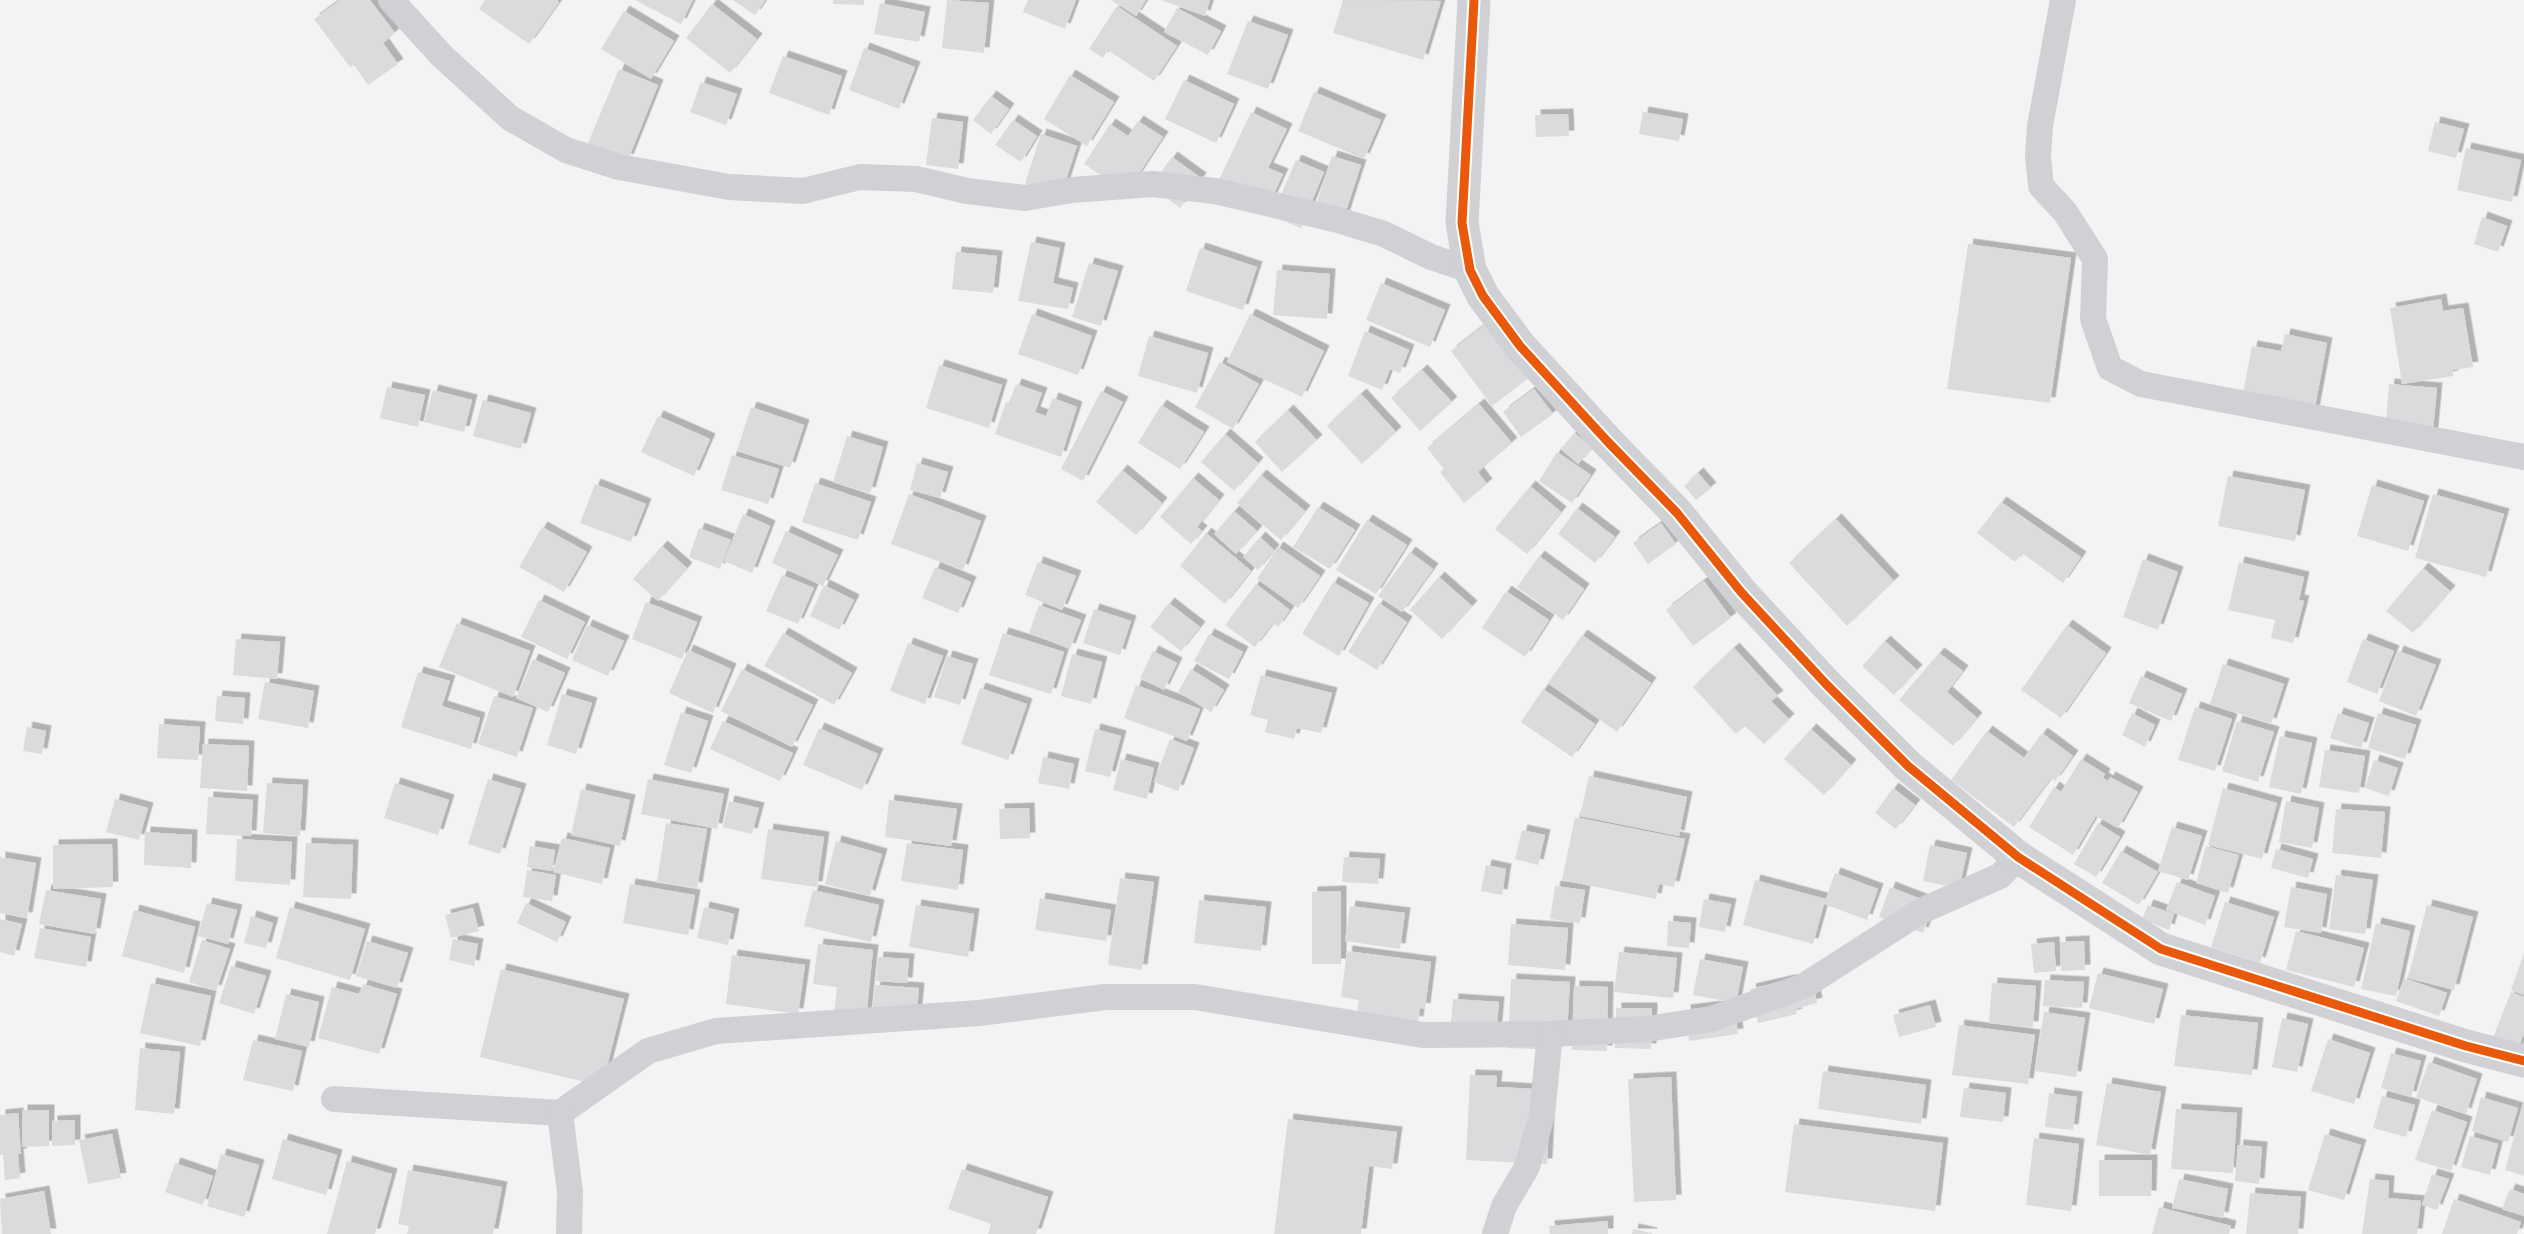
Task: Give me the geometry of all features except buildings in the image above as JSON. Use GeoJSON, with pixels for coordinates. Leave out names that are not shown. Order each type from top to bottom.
{"type":"FeatureCollection","features":[{"type":"Feature","properties":{"kind":"street"},"geometry":{"type":"LineString","coordinates":[[1474,0],[1462,223],[1470,270],[1483,296],[1520,346],[1677,513],[1741,592],[1826,684],[1908,766],[2018,857],[2162,950],[2466,1046],[2524,1061]]}},
{"type":"Feature","properties":{"kind":"lane"},"geometry":{"type":"LineString","coordinates":[[391,0],[442,56],[510,118],[566,150],[619,168],[729,187],[803,191],[860,177],[916,179],[967,191],[1025,198],[1072,190],[1153,184],[1215,191],[1338,220],[1384,234],[1431,257],[1470,270]]}},
{"type":"Feature","properties":{"kind":"lane"},"geometry":{"type":"LineString","coordinates":[[2063,0],[2040,126],[2038,157],[2041,186],[2065,212],[2095,259],[2092,319],[2110,368],[2141,384],[2524,457]]}},
{"type":"Feature","properties":{"kind":"lane"},"geometry":{"type":"LineString","coordinates":[[334,1099],[560,1113],[648,1051],[716,1031],[979,1013],[1105,997],[1195,998],[1423,1035],[1550,1034],[1647,1029],[1711,1019],[1804,986],[1921,911],[2000,876],[2018,857]]}},
{"type":"Feature","properties":{"kind":"lane"},"geometry":{"type":"LineString","coordinates":[[1495,1234],[1504,1206],[1527,1167],[1542,1115],[1550,1034]]}},
{"type":"Feature","properties":{"kind":"lane"},"geometry":{"type":"LineString","coordinates":[[560,1113],[570,1192],[568,1234]]}},
{"type":"Feature","properties":{"kind":"cycle path"},"geometry":{"type":"LineString","coordinates":[[1474,0],[1462,223],[1470,270],[1483,296],[1520,346],[1677,513],[1741,592],[1826,684],[1908,766],[2018,857],[2161,949],[2466,1046],[2524,1061]]}}]}
